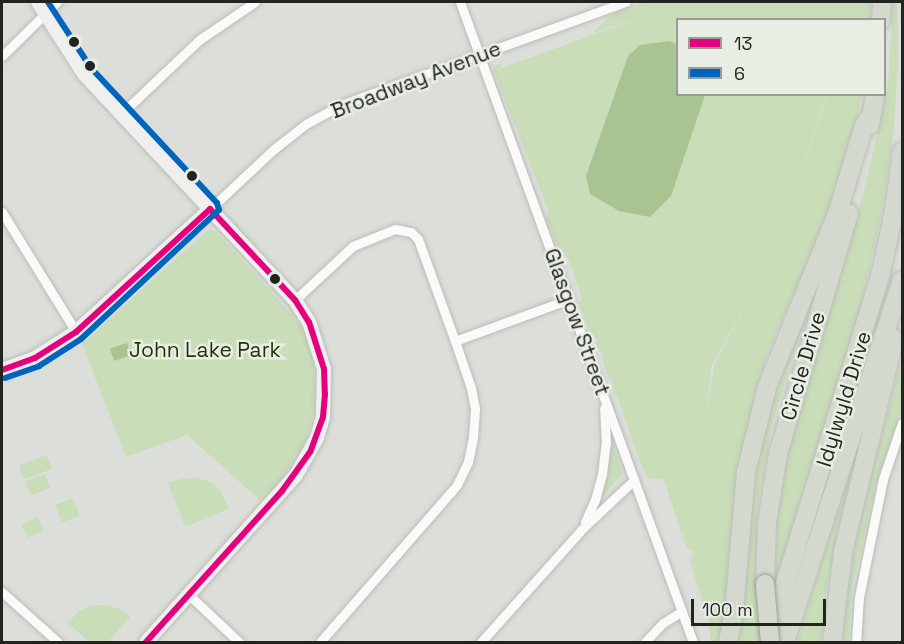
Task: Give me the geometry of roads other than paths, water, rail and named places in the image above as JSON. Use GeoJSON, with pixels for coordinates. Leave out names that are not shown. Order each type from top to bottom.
{"type":"FeatureCollection","features":[{"type":"Feature","properties":{"kind":"highway"},"geometry":{"type":"LineString","coordinates":[[881,18],[882,2]]}},
{"type":"Feature","properties":{"kind":"highway","name":"Circle Drive"},"geometry":{"type":"LineString","coordinates":[[768,642],[765,584],[767,523],[778,454],[865,160],[875,96]]}},
{"type":"Feature","properties":{"kind":"highway"},"geometry":{"type":"LineString","coordinates":[[728,642],[734,612],[746,472],[767,387],[838,211],[864,126],[871,115]]}},
{"type":"Feature","properties":{"kind":"highway","name":"Idylwyld Drive"},"geometry":{"type":"LineString","coordinates":[[768,642],[880,277],[894,211],[903,152]]}},
{"type":"Feature","properties":{"kind":"highway","name":"Idylwyld Drive"},"geometry":{"type":"LineString","coordinates":[[785,642],[903,280]]}},
{"type":"Feature","properties":{"kind":"highway"},"geometry":{"type":"LineString","coordinates":[[832,642],[843,552],[903,296]]}},
{"type":"Feature","properties":{"kind":"street"},"geometry":{"type":"LineString","coordinates":[[2,56],[42,8],[57,2]]}},
{"type":"Feature","properties":{"kind":"street"},"geometry":{"type":"LineString","coordinates":[[121,114],[199,40],[255,2]]}},
{"type":"Feature","properties":{"kind":"street","name":"Glasgow Street"},"geometry":{"type":"LineString","coordinates":[[460,2],[693,642]]}},
{"type":"Feature","properties":{"kind":"street","name":"Broadway Avenue"},"geometry":{"type":"LineString","coordinates":[[2,370],[35,358],[76,332],[274,149],[306,124],[364,95],[626,2]]}},
{"type":"Feature","properties":{"kind":"street"},"geometry":{"type":"LineString","coordinates":[[42,8],[79,68],[295,300],[309,322],[324,369],[323,417],[317,438],[296,475],[146,642]]}},
{"type":"Feature","properties":{"kind":"street"},"geometry":{"type":"LineString","coordinates":[[2,212],[76,332]]}},
{"type":"Feature","properties":{"kind":"street"},"geometry":{"type":"LineString","coordinates":[[295,300],[353,246],[395,229],[406,230],[418,239],[471,388],[475,409],[473,438],[468,462],[457,485],[444,503],[320,642]]}},
{"type":"Feature","properties":{"kind":"street"},"geometry":{"type":"LineString","coordinates":[[455,341],[569,299]]}},
{"type":"Feature","properties":{"kind":"street"},"geometry":{"type":"LineString","coordinates":[[581,530],[595,500],[602,474],[606,443],[603,396]]}},
{"type":"Feature","properties":{"kind":"street"},"geometry":{"type":"LineString","coordinates":[[856,642],[859,597],[883,479],[903,423]]}},
{"type":"Feature","properties":{"kind":"street"},"geometry":{"type":"LineString","coordinates":[[481,642],[581,530],[634,480]]}},
{"type":"Feature","properties":{"kind":"street"},"geometry":{"type":"LineString","coordinates":[[2,592],[58,642]]}},
{"type":"Feature","properties":{"kind":"street"},"geometry":{"type":"LineString","coordinates":[[189,595],[239,642]]}},
{"type":"Feature","properties":{"kind":"street"},"geometry":{"type":"LineString","coordinates":[[645,642],[663,623],[682,611]]}},
{"type":"Feature","properties":{"kind":"park label","name":"John Lake Park"},"geometry":{"type":"Point","coordinates":[205,350]}}]}
